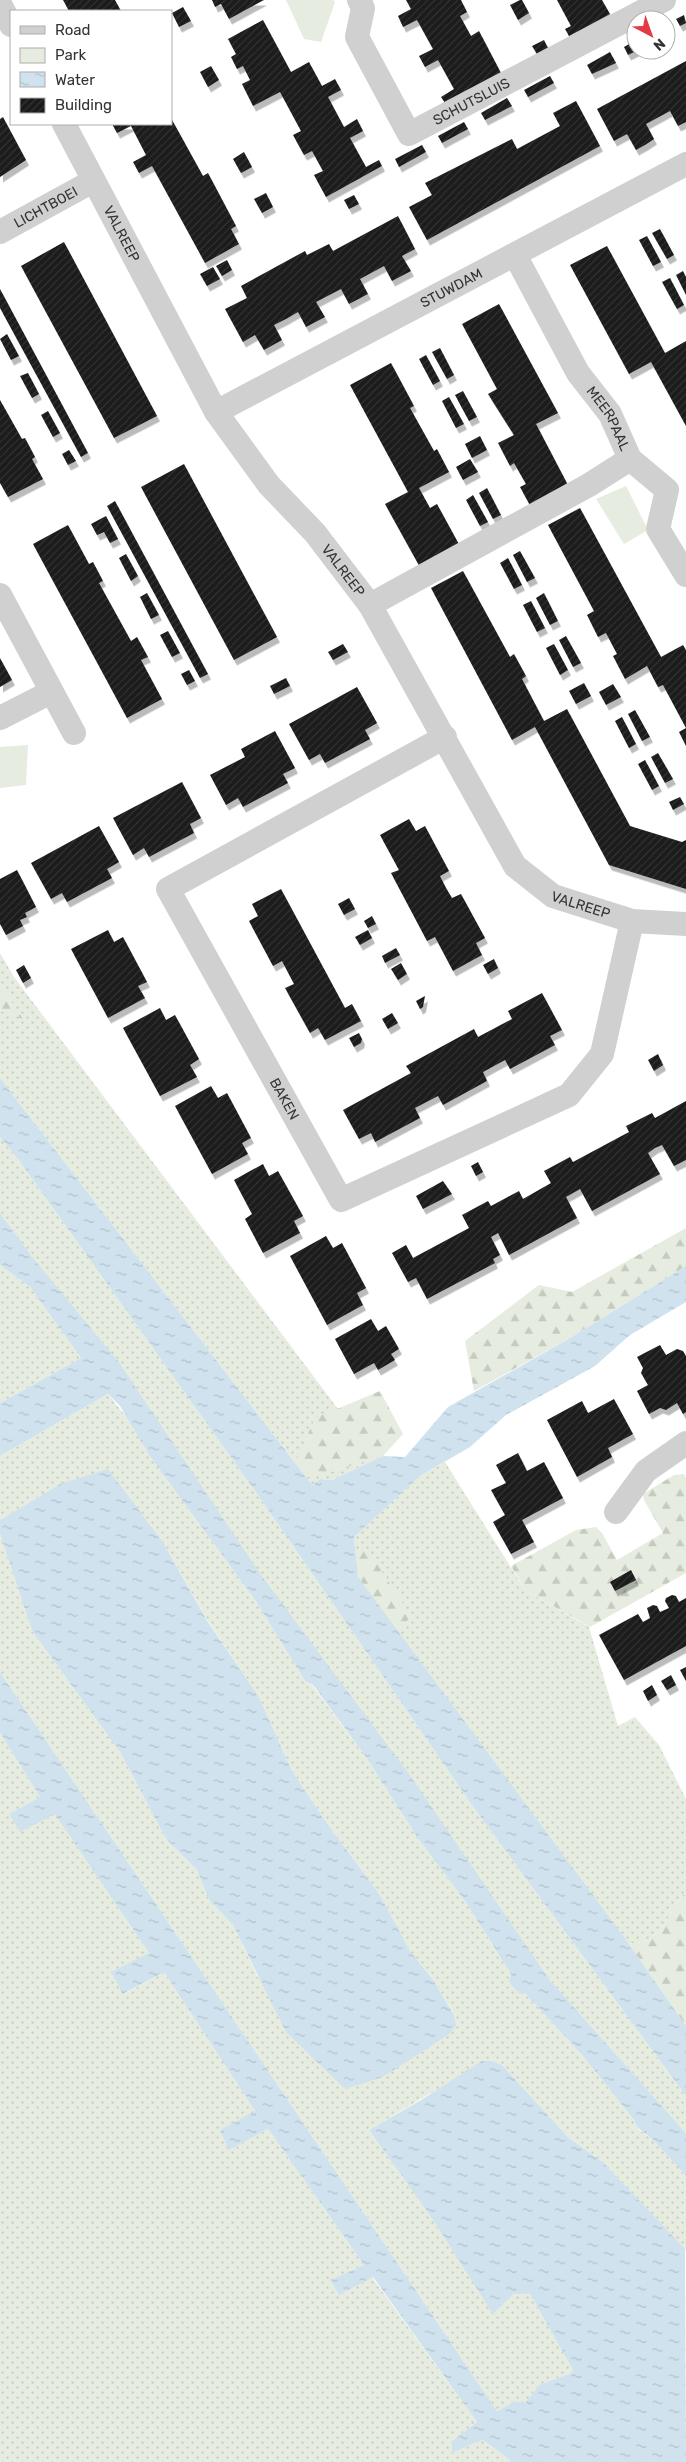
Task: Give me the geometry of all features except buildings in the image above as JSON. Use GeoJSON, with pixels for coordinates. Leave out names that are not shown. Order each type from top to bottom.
{"type":"FeatureCollection","features":[{"type":"Feature","properties":{"kind":"street","name":"SCHUTSLUIS"},"geometry":{"type":"LineString","coordinates":[[359,0],[363,8],[357,36],[408,134],[664,0]]}},
{"type":"Feature","properties":{"kind":"street"},"geometry":{"type":"LineString","coordinates":[[0,4],[10,24]]}},
{"type":"Feature","properties":{"kind":"street","name":"VALREEP"},"geometry":{"type":"LineString","coordinates":[[65,125],[216,412],[269,485],[315,533],[370,605],[515,866],[553,896],[632,921],[686,924]]}},
{"type":"Feature","properties":{"kind":"street","name":"STUWDAM"},"geometry":{"type":"LineString","coordinates":[[216,412],[447,288],[515,255],[686,164]]}},
{"type":"Feature","properties":{"kind":"street","name":"LICHTBOEI"},"geometry":{"type":"LineString","coordinates":[[0,232],[93,181]]}},
{"type":"Feature","properties":{"kind":"street","name":"MEERPAAL"},"geometry":{"type":"LineString","coordinates":[[515,255],[578,373],[610,414],[630,459],[677,487],[658,529],[686,575]]}},
{"type":"Feature","properties":{"kind":"street"},"geometry":{"type":"LineString","coordinates":[[370,605],[589,485],[630,459]]}},
{"type":"Feature","properties":{"kind":"street"},"geometry":{"type":"LineString","coordinates":[[0,595],[74,733]]}},
{"type":"Feature","properties":{"kind":"street"},"geometry":{"type":"LineString","coordinates":[[0,718],[51,692]]}},
{"type":"Feature","properties":{"kind":"street","name":"BAKEN"},"geometry":{"type":"LineString","coordinates":[[445,737],[168,889],[341,1200],[569,1095],[602,1054],[632,921]]}},
{"type":"Feature","properties":{"kind":"street"},"geometry":{"type":"LineString","coordinates":[[616,1512],[646,1471],[686,1443]]}},
{"type":"Feature","properties":{"kind":"green space"},"geometry":{"type":"Polygon","coordinates":[[[286,0],[333,0],[335,2],[321,42],[304,39],[286,0]]]}},
{"type":"Feature","properties":{"kind":"green space"},"geometry":{"type":"Polygon","coordinates":[[[626,486],[648,530],[624,544],[596,499],[626,486]]]}},
{"type":"Feature","properties":{"kind":"green space"},"geometry":{"type":"Polygon","coordinates":[[[28,745],[26,785],[0,788],[0,747],[28,745]]]}},
{"type":"Feature","properties":{"kind":"green space"},"geometry":{"type":"Polygon","coordinates":[[[0,953],[14,977],[338,1409],[383,1456],[332,1480],[320,1479],[312,1485],[0,1078],[0,953]]]}},
{"type":"Feature","properties":{"kind":"green space"},"geometry":{"type":"Polygon","coordinates":[[[0,983],[23,1019],[0,1011],[0,983]]]}},
{"type":"Feature","properties":{"kind":"green space"},"geometry":{"type":"Polygon","coordinates":[[[0,1137],[18,1159],[262,1501],[474,1808],[686,2096],[686,2133],[549,1979],[0,1213],[0,1137]]]}},
{"type":"Feature","properties":{"kind":"green space"},"geometry":{"type":"Polygon","coordinates":[[[686,1228],[686,1266],[565,1341],[474,1391],[465,1341],[539,1285],[572,1292],[686,1228]]]}},
{"type":"Feature","properties":{"kind":"green space"},"geometry":{"type":"Polygon","coordinates":[[[0,1265],[30,1287],[81,1358],[0,1403],[0,1265]]]}},
{"type":"Feature","properties":{"kind":"green space"},"geometry":{"type":"Polygon","coordinates":[[[380,1391],[403,1434],[383,1456],[307,1479],[295,1463],[315,1418],[380,1391]]]}},
{"type":"Feature","properties":{"kind":"green space"},"geometry":{"type":"Polygon","coordinates":[[[108,1394],[132,1424],[151,1458],[255,1600],[305,1681],[312,1685],[366,1757],[417,1837],[467,1904],[511,1974],[519,1992],[525,1993],[582,2055],[634,2120],[637,2128],[653,2140],[686,2176],[686,2251],[604,2163],[569,2138],[502,2065],[493,2061],[431,2093],[369,2130],[433,2220],[493,2313],[514,2294],[530,2294],[574,2372],[539,2385],[525,2403],[515,2401],[497,2411],[0,1672],[0,1534],[32,1631],[120,1752],[166,1839],[197,1870],[209,1900],[233,1925],[258,1977],[383,2077],[407,2061],[454,2014],[434,1981],[410,1951],[380,1895],[329,1826],[292,1771],[259,1697],[208,1621],[164,1544],[60,1484],[0,1520],[0,1456],[108,1394]]]}},
{"type":"Feature","properties":{"kind":"green space"},"geometry":{"type":"Polygon","coordinates":[[[445,1462],[525,1590],[589,1627],[618,1726],[635,1717],[659,1745],[686,1799],[686,1892],[676,1904],[662,1929],[651,1938],[629,1944],[573,1883],[358,1577],[354,1536],[420,1476],[445,1462]]]}},
{"type":"Feature","properties":{"kind":"green space"},"geometry":{"type":"Polygon","coordinates":[[[684,1474],[686,1478],[686,1573],[590,1627],[525,1590],[511,1566],[576,1530],[596,1527],[602,1533],[617,1560],[663,1533],[644,1500],[643,1494],[674,1475],[684,1474]]]}},
{"type":"Feature","properties":{"kind":"green space"},"geometry":{"type":"Polygon","coordinates":[[[355,1549],[371,1555],[411,1616],[398,1632],[358,1577],[355,1549]]]}},
{"type":"Feature","properties":{"kind":"green space"},"geometry":{"type":"Polygon","coordinates":[[[0,1733],[40,1797],[9,1814],[20,1832],[55,1813],[149,1953],[124,1994],[164,1972],[255,2111],[230,2149],[268,2129],[364,2265],[330,2280],[339,2295],[372,2277],[477,2422],[452,2441],[452,2453],[483,2440],[510,2460],[510,2462],[0,2462],[0,1733]]]}},
{"type":"Feature","properties":{"kind":"green space"},"geometry":{"type":"Polygon","coordinates":[[[686,1892],[686,2026],[629,1944],[646,1940],[657,1934],[686,1892]]]}},
{"type":"Feature","properties":{"kind":"water"},"geometry":{"type":"Polygon","coordinates":[[[0,1078],[312,1485],[320,1479],[332,1480],[383,1456],[405,1457],[448,1407],[565,1341],[686,1266],[686,1302],[630,1335],[595,1366],[506,1415],[470,1447],[420,1476],[354,1537],[358,1577],[629,1944],[686,2026],[686,2096],[474,1808],[262,1501],[18,1159],[0,1137],[0,1078]]]}},
{"type":"Feature","properties":{"kind":"water"},"geometry":{"type":"Polygon","coordinates":[[[0,1213],[33,1258],[118,1361],[261,1575],[409,1774],[549,1979],[686,2133],[686,2176],[653,2140],[637,2127],[634,2120],[582,2055],[525,1993],[519,1993],[509,1982],[511,1974],[467,1904],[417,1837],[366,1757],[313,1685],[305,1681],[255,1600],[151,1458],[120,1406],[108,1394],[0,1456],[0,1403],[81,1358],[30,1287],[0,1265],[0,1213]]]}},
{"type":"Feature","properties":{"kind":"water"},"geometry":{"type":"Polygon","coordinates":[[[108,1469],[164,1544],[208,1622],[259,1697],[292,1771],[329,1826],[380,1895],[410,1951],[434,1981],[454,2015],[456,2026],[448,2035],[383,2077],[345,2089],[286,2032],[233,1925],[209,1900],[197,1870],[166,1839],[120,1752],[32,1631],[0,1534],[0,1520],[60,1484],[108,1469]]]}},
{"type":"Feature","properties":{"kind":"water"},"geometry":{"type":"Polygon","coordinates":[[[0,1672],[497,2411],[515,2401],[525,2403],[539,2385],[574,2372],[530,2294],[514,2294],[493,2314],[433,2220],[369,2130],[482,2061],[493,2061],[502,2065],[569,2138],[604,2163],[685,2249],[686,2462],[510,2462],[510,2460],[483,2440],[452,2453],[452,2441],[477,2422],[373,2277],[339,2295],[330,2280],[364,2265],[268,2129],[229,2150],[220,2130],[255,2111],[164,1972],[123,1994],[111,1972],[149,1953],[55,1814],[20,1832],[9,1814],[40,1797],[0,1733],[0,1672]]]}}]}
